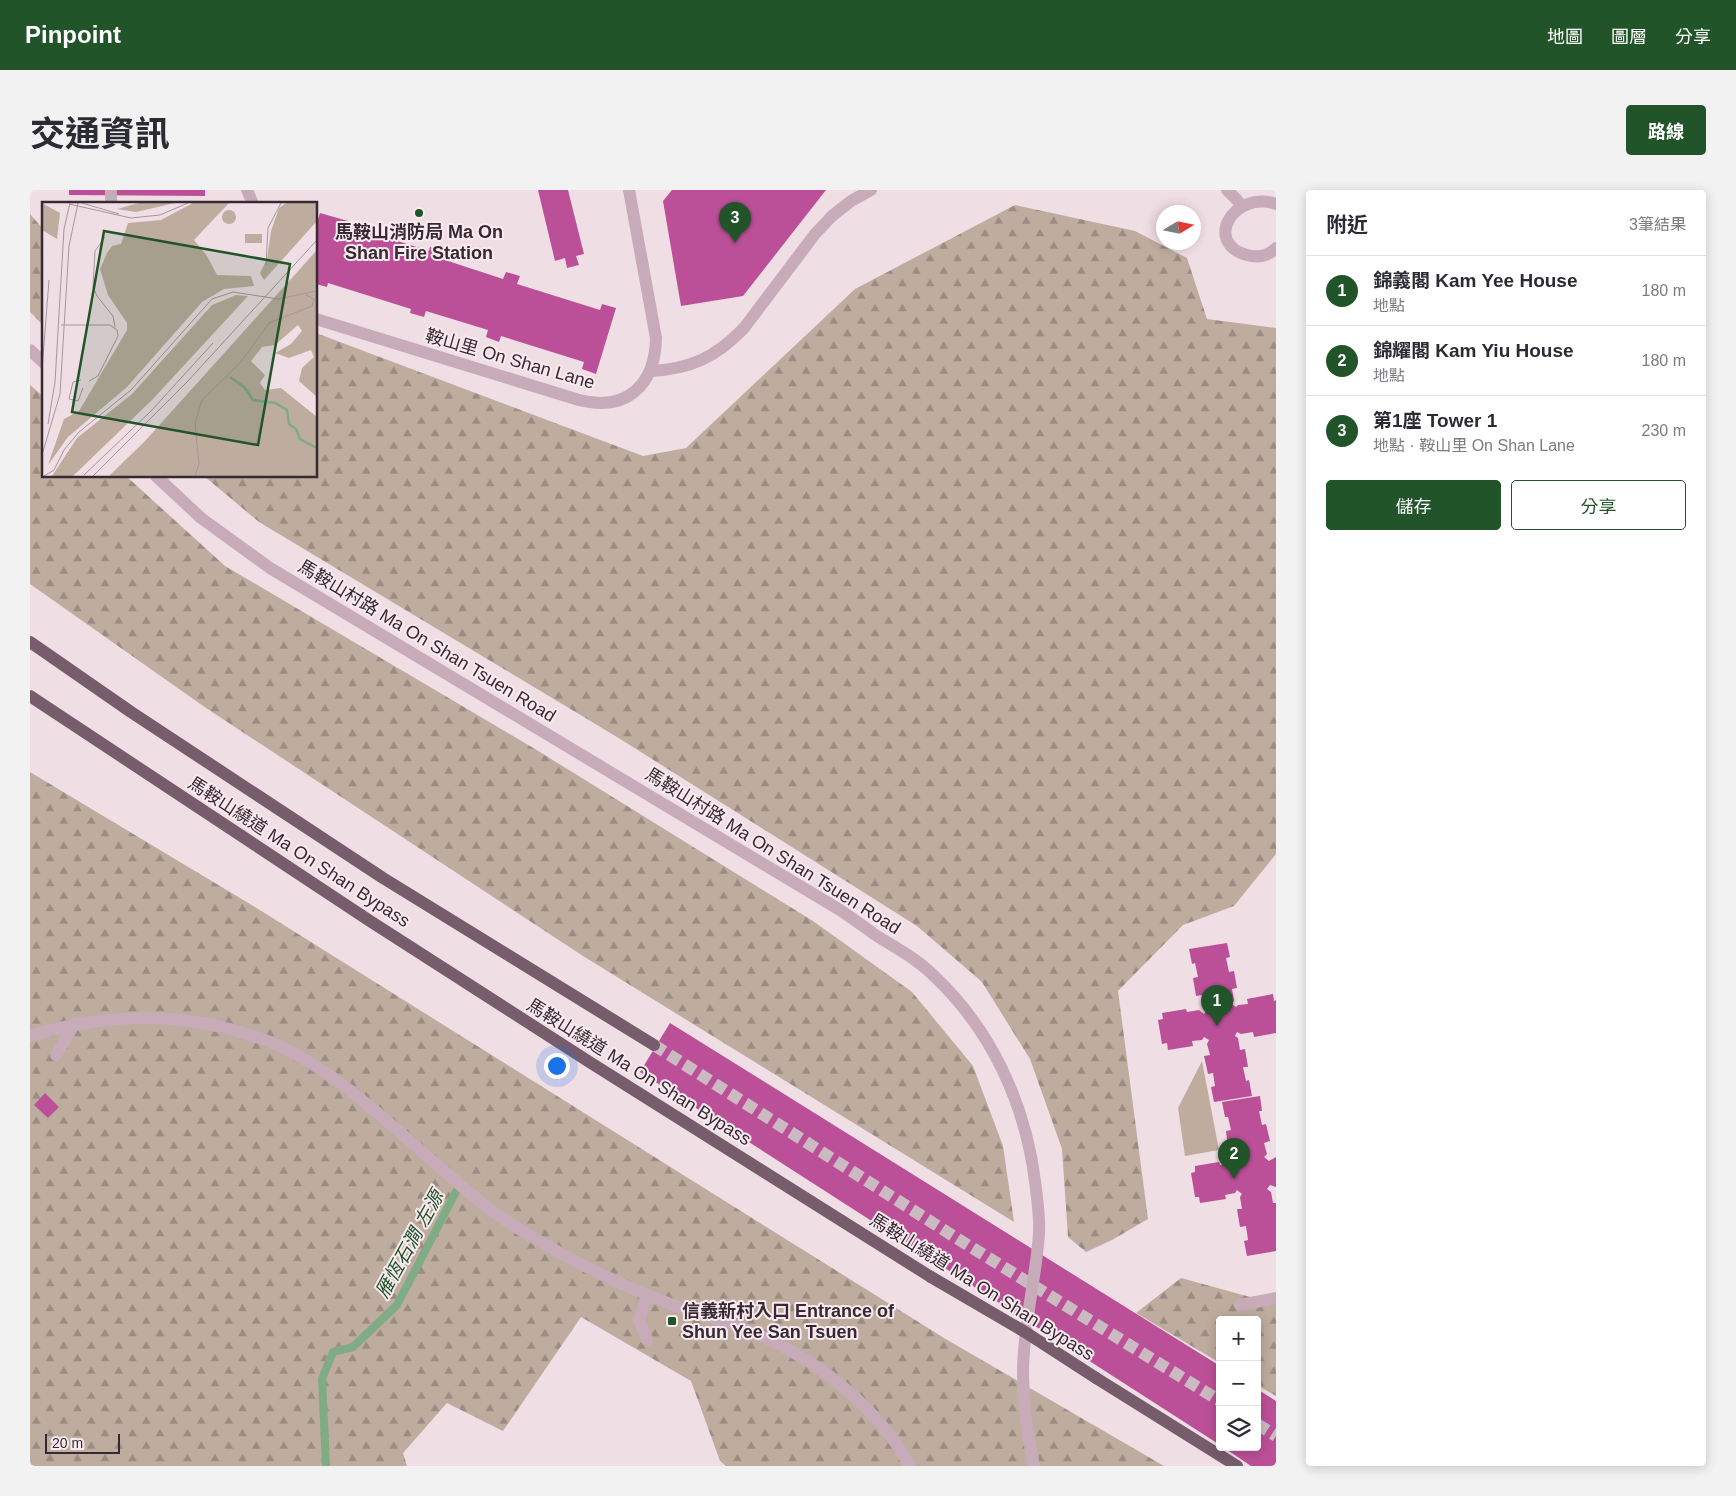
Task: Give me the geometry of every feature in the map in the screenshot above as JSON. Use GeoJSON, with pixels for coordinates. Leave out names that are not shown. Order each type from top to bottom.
{"type":"FeatureCollection","features":[{"type":"Feature","properties":{"kind":"main road","name":"馬鞍山繞道 Ma On Shan Bypass"},"geometry":{"type":"LineString","coordinates":[[30,642],[131,712],[383,878],[654,1045]]}},
{"type":"Feature","properties":{"kind":"main road","name":"馬鞍山繞道 Ma On Shan Bypass"},"geometry":{"type":"LineString","coordinates":[[30,696],[395,937],[592,1063],[931,1277],[1026,1332],[1237,1466]]}},
{"type":"Feature","properties":{"kind":"street"},"geometry":{"type":"LineString","coordinates":[[248,190],[252,202]]}},
{"type":"Feature","properties":{"kind":"street","name":"鞍山里 On Shan Lane"},"geometry":{"type":"LineString","coordinates":[[318,320],[593,404],[621,400],[644,383],[656,354],[656,338],[629,190]]}},
{"type":"Feature","properties":{"kind":"street"},"geometry":{"type":"LineString","coordinates":[[651,370],[668,370],[686,366],[718,351],[732,341],[744,328],[815,234],[832,216],[851,201],[870,190]]}},
{"type":"Feature","properties":{"kind":"street"},"geometry":{"type":"LineString","coordinates":[[1227,190],[1238,201]]}},
{"type":"Feature","properties":{"kind":"street"},"geometry":{"type":"LineString","coordinates":[[1276,204],[1269,198],[1248,197],[1238,201],[1231,208],[1226,218],[1227,234],[1234,248],[1242,254],[1252,257],[1263,256],[1276,248]]}},
{"type":"Feature","properties":{"kind":"street"},"geometry":{"type":"LineString","coordinates":[[30,350],[42,361]]}},
{"type":"Feature","properties":{"kind":"street","name":"馬鞍山村路 Ma On Shan Tsuen Road"},"geometry":{"type":"LineString","coordinates":[[158,478],[201,518],[270,568],[840,910],[907,954],[932,973],[949,991],[978,1028],[1003,1069],[1023,1121],[1030,1147],[1038,1206],[1039,1232],[1023,1371],[1026,1432],[1034,1466]]}},
{"type":"Feature","properties":{"kind":"street"},"geometry":{"type":"LineString","coordinates":[[30,1036],[75,1023],[128,1018],[170,1019],[206,1023],[281,1046],[352,1092],[494,1212],[562,1254],[591,1270],[647,1295],[767,1339],[820,1369],[856,1397],[873,1415],[910,1466]]}},
{"type":"Feature","properties":{"kind":"street"},"geometry":{"type":"LineString","coordinates":[[56,1055],[75,1023]]}},
{"type":"Feature","properties":{"kind":"street"},"geometry":{"type":"LineString","coordinates":[[646,1340],[639,1320],[647,1295]]}},
{"type":"Feature","properties":{"kind":"street"},"geometry":{"type":"LineString","coordinates":[[1240,1305],[1276,1298]]}},
{"type":"Feature","properties":{"kind":"green space"},"geometry":{"type":"Polygon","coordinates":[[[1015,205],[1135,231],[1156,242],[1156,250],[1172,250],[1187,258],[1207,319],[1276,328],[1276,854],[1234,906],[1183,925],[1118,991],[1148,1219],[1112,1240],[1086,1252],[1068,1237],[1062,1149],[1030,1059],[982,982],[917,926],[617,737],[259,522],[206,478],[318,478],[318,334],[643,456],[686,448],[855,289],[1015,205]]]}},
{"type":"Feature","properties":{"kind":"green space"},"geometry":{"type":"Polygon","coordinates":[[[30,214],[42,228],[42,324],[30,312],[30,214]]]}},
{"type":"Feature","properties":{"kind":"green space"},"geometry":{"type":"Polygon","coordinates":[[[30,385],[42,395],[42,478],[128,478],[225,566],[535,749],[813,921],[912,992],[973,1066],[1003,1146],[1014,1222],[583,956],[206,708],[30,584],[30,385]]]}},
{"type":"Feature","properties":{"kind":"green space"},"geometry":{"type":"Polygon","coordinates":[[[30,772],[255,907],[944,1338],[1164,1466],[726,1466],[720,1461],[691,1381],[581,1317],[503,1431],[447,1403],[403,1453],[407,1466],[30,1466],[30,772]]]}},
{"type":"Feature","properties":{"kind":"green space"},"geometry":{"type":"Polygon","coordinates":[[[1202,1061],[1219,1150],[1185,1156],[1178,1108],[1202,1061]]]}},
{"type":"Feature","properties":{"kind":"green space"},"geometry":{"type":"Polygon","coordinates":[[[1181,1278],[1276,1304],[1276,1396],[1261,1387],[1261,1316],[1216,1316],[1216,1361],[1136,1313],[1181,1278]]]}},
{"type":"Feature","properties":{"kind":"building"},"geometry":{"type":"Polygon","coordinates":[[[69,190],[205,190],[205,196],[69,195],[69,190]]]}},
{"type":"Feature","properties":{"kind":"building"},"geometry":{"type":"Polygon","coordinates":[[[538,190],[568,190],[584,254],[576,256],[579,265],[567,268],[565,258],[555,261],[538,190]]]}},
{"type":"Feature","properties":{"kind":"building"},"geometry":{"type":"Polygon","coordinates":[[[672,190],[826,190],[743,296],[681,306],[663,201],[672,190]]]}},
{"type":"Feature","properties":{"kind":"building"},"geometry":{"type":"Polygon","coordinates":[[[320,213],[348,221],[347,225],[429,251],[430,247],[445,251],[442,259],[503,279],[506,272],[520,276],[517,284],[600,310],[602,304],[616,308],[596,374],[582,369],[584,362],[501,336],[499,342],[486,337],[488,330],[426,311],[424,317],[410,313],[411,309],[328,283],[327,287],[318,285],[318,220],[320,213]]]}},
{"type":"Feature","properties":{"kind":"building"},"geometry":{"type":"Polygon","coordinates":[[[1227,943],[1230,957],[1226,958],[1229,972],[1234,971],[1237,988],[1232,989],[1234,1001],[1232,1004],[1236,1007],[1248,1004],[1247,999],[1273,994],[1274,1001],[1276,1000],[1276,1033],[1254,1037],[1253,1032],[1241,1034],[1237,1032],[1235,1036],[1238,1038],[1240,1050],[1245,1049],[1248,1067],[1243,1067],[1246,1081],[1249,1080],[1252,1096],[1214,1102],[1211,1087],[1215,1086],[1213,1073],[1208,1074],[1204,1056],[1210,1055],[1207,1044],[1209,1040],[1204,1037],[1202,1040],[1192,1041],[1193,1046],[1168,1050],[1167,1043],[1162,1044],[1158,1020],[1163,1019],[1162,1013],[1186,1009],[1187,1012],[1199,1010],[1204,1014],[1207,1009],[1204,1006],[1202,995],[1196,996],[1193,978],[1198,977],[1195,963],[1192,964],[1189,949],[1227,943]]]}},
{"type":"Feature","properties":{"kind":"building"},"geometry":{"type":"Polygon","coordinates":[[[670,1023],[1216,1364],[1216,1442],[640,1072],[670,1023]]]}},
{"type":"Feature","properties":{"kind":"building"},"geometry":{"type":"Polygon","coordinates":[[[45,1093],[59,1107],[48,1118],[34,1105],[45,1093]]]}},
{"type":"Feature","properties":{"kind":"building"},"geometry":{"type":"Polygon","coordinates":[[[1260,1096],[1262,1111],[1259,1111],[1262,1125],[1266,1124],[1270,1141],[1264,1143],[1267,1154],[1264,1157],[1269,1161],[1276,1157],[1276,1187],[1270,1185],[1267,1189],[1271,1192],[1273,1203],[1276,1203],[1276,1251],[1247,1256],[1244,1241],[1248,1240],[1246,1226],[1240,1227],[1237,1209],[1242,1209],[1240,1197],[1242,1194],[1237,1190],[1235,1193],[1225,1195],[1226,1199],[1200,1203],[1199,1197],[1195,1197],[1191,1173],[1195,1172],[1195,1166],[1219,1162],[1220,1165],[1231,1163],[1237,1167],[1240,1162],[1236,1160],[1235,1148],[1228,1149],[1226,1131],[1231,1130],[1228,1117],[1225,1117],[1222,1102],[1260,1096]]]}},
{"type":"Feature","properties":{"kind":"building"},"geometry":{"type":"Polygon","coordinates":[[[1261,1392],[1276,1401],[1276,1466],[1251,1466],[1229,1451],[1261,1451],[1261,1392]]]}},
{"type":"Feature","properties":{"kind":"waterway","name":"雁恆石澗 左源"},"geometry":{"type":"LineString","coordinates":[[326,1466],[322,1379],[333,1352],[353,1347],[397,1305],[460,1184]]}},
{"type":"Feature","properties":{"kind":"tunnel"},"geometry":{"type":"LineString","coordinates":[[654,1045],[958,1239],[1216,1399]]}},
{"type":"Feature","properties":{"kind":"tunnel"},"geometry":{"type":"LineString","coordinates":[[1261,1427],[1276,1436]]}},
{"type":"Feature","properties":{"kind":"place","name":"馬鞍山消防局 Ma On Shan Fire Station"},"geometry":{"type":"Point","coordinates":[419,213]}},
{"type":"Feature","properties":{"kind":"place","name":"第1座 Tower 1"},"geometry":{"type":"Point","coordinates":[735,243]}},
{"type":"Feature","properties":{"kind":"place","name":"錦義閣 Kam Yee House"},"geometry":{"type":"Point","coordinates":[1217,1026]}},
{"type":"Feature","properties":{"kind":"place","name":"錦耀閣 Kam Yiu House"},"geometry":{"type":"Point","coordinates":[1234,1179]}},
{"type":"Feature","properties":{"kind":"place","name":"信義新村入口 Entrance of Shun Yee San Tsuen"},"geometry":{"type":"Point","coordinates":[672,1321]}}]}
